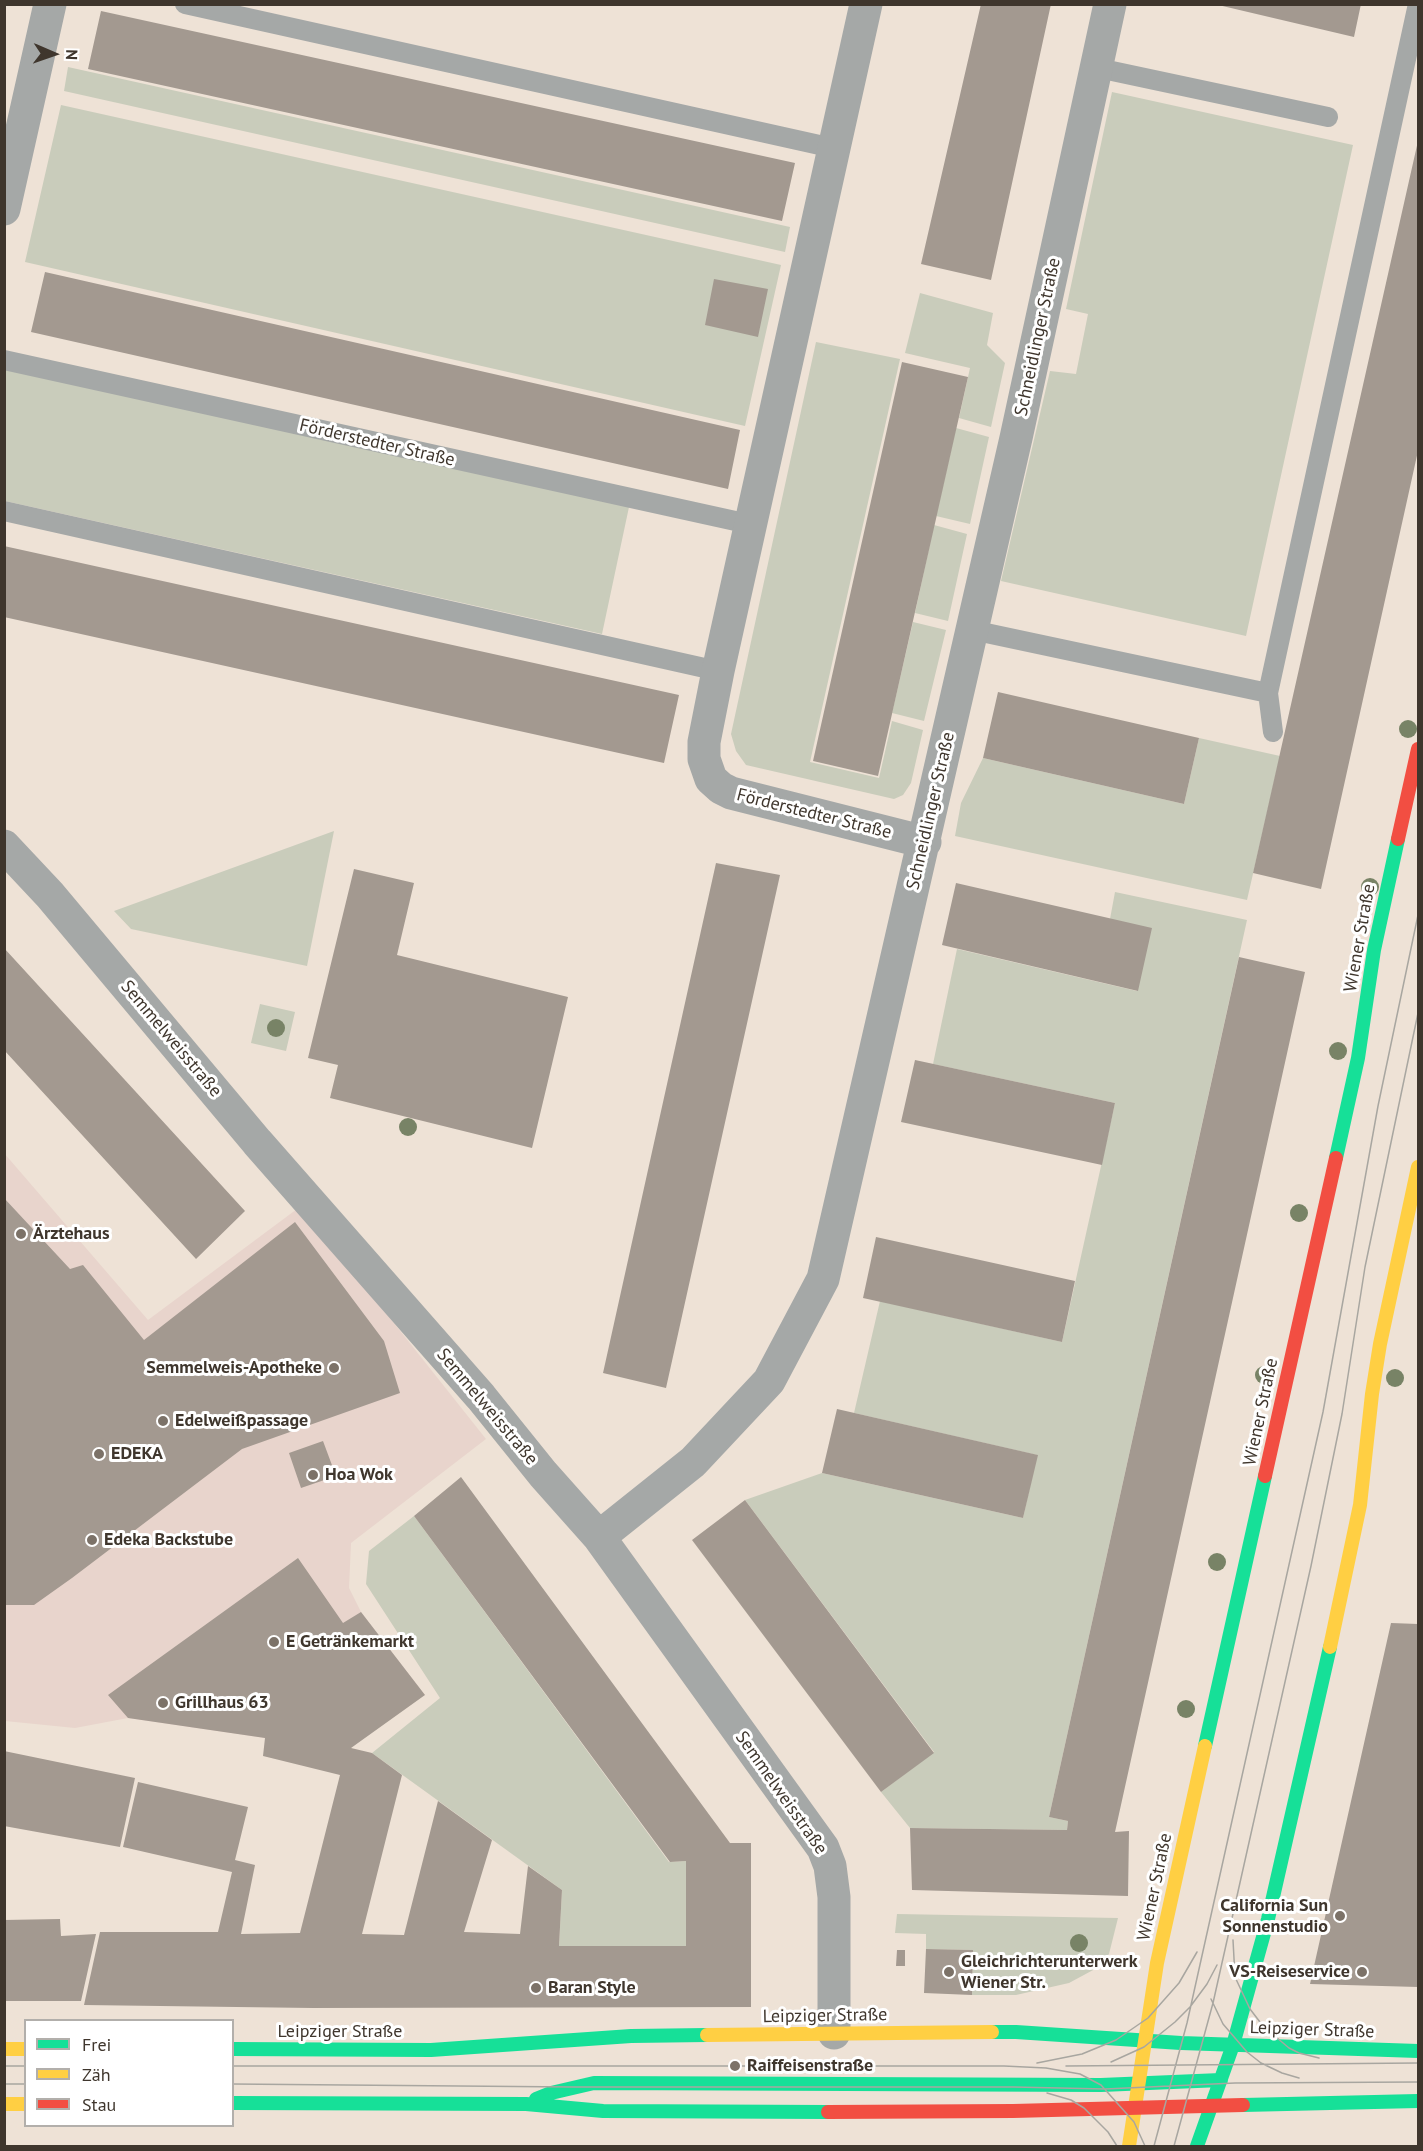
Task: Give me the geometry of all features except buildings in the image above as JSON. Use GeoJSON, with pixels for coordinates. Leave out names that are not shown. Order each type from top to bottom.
{"type":"FeatureCollection","features":[{"type":"Feature","properties":{"kind":"main road","name":"Wiener Straße"},"geometry":{"type":"LineString","coordinates":[[1140,2084],[1156,1963],[1170,1896],[1358,1058],[1374,950],[1412,812],[1419,749]]}},
{"type":"Feature","properties":{"kind":"main road"},"geometry":{"type":"LineString","coordinates":[[1197,2146],[1233,2045],[1268,1918],[1353,1546],[1380,1344],[1419,1167]]}},
{"type":"Feature","properties":{"kind":"main road","name":"Leipziger Straße"},"geometry":{"type":"LineString","coordinates":[[234,2049],[444,2050],[631,2037],[1016,2032],[1145,2041],[1419,2051]]}},
{"type":"Feature","properties":{"kind":"main road"},"geometry":{"type":"LineString","coordinates":[[4,2049],[24,2049]]}},
{"type":"Feature","properties":{"kind":"main road"},"geometry":{"type":"LineString","coordinates":[[526,2104],[551,2093],[594,2084],[1101,2085],[1221,2080]]}},
{"type":"Feature","properties":{"kind":"main road"},"geometry":{"type":"LineString","coordinates":[[1129,2146],[1140,2084]]}},
{"type":"Feature","properties":{"kind":"main road"},"geometry":{"type":"LineString","coordinates":[[234,2103],[526,2104],[555,2108],[671,2111],[965,2111],[1419,2102]]}},
{"type":"Feature","properties":{"kind":"main road"},"geometry":{"type":"LineString","coordinates":[[4,2104],[24,2104]]}},
{"type":"Feature","properties":{"kind":"street"},"geometry":{"type":"LineString","coordinates":[[4,209],[50,4]]}},
{"type":"Feature","properties":{"kind":"street","name":"Förderstedter Straße"},"geometry":{"type":"LineString","coordinates":[[866,4],[750,524],[703,750],[705,767],[716,784],[730,793],[925,842]]}},
{"type":"Feature","properties":{"kind":"street","name":"Schneidlinger Straße"},"geometry":{"type":"LineString","coordinates":[[599,1538],[693,1462],[769,1381],[823,1279],[925,842],[1098,68],[1110,4]]}},
{"type":"Feature","properties":{"kind":"street","name":"Semmelweisstraße"},"geometry":{"type":"LineString","coordinates":[[4,846],[50,895],[257,1142],[481,1397],[543,1474],[599,1538],[822,1848],[830,1866],[834,1898],[834,2033]]}},
{"type":"Feature","properties":{"kind":"lane"},"geometry":{"type":"LineString","coordinates":[[185,4],[833,148]]}},
{"type":"Feature","properties":{"kind":"lane"},"geometry":{"type":"LineString","coordinates":[[1274,732],[1268,693],[1418,4]]}},
{"type":"Feature","properties":{"kind":"lane"},"geometry":{"type":"LineString","coordinates":[[1098,68],[1328,117]]}},
{"type":"Feature","properties":{"kind":"lane","name":"Förderstedter Straße"},"geometry":{"type":"LineString","coordinates":[[4,360],[750,524]]}},
{"type":"Feature","properties":{"kind":"lane"},"geometry":{"type":"LineString","coordinates":[[4,511],[718,671]]}},
{"type":"Feature","properties":{"kind":"lane"},"geometry":{"type":"LineString","coordinates":[[972,630],[1268,693]]}},
{"type":"Feature","properties":{"kind":"shaded area"},"geometry":{"type":"Polygon","coordinates":[[[4,1153],[148,1320],[301,1206],[486,1439],[351,1543],[349,1588],[361,1612],[425,1695],[265,1738],[128,1718],[75,1728],[5,1721],[4,1153]]]}},
{"type":"Feature","properties":{"kind":"green space"},"geometry":{"type":"Polygon","coordinates":[[[68,67],[790,227],[785,252],[64,91],[68,67]]]}},
{"type":"Feature","properties":{"kind":"green space"},"geometry":{"type":"Polygon","coordinates":[[[1112,92],[1353,145],[1246,636],[1001,581],[1050,371],[1076,374],[1088,314],[1066,309],[1112,92]]]}},
{"type":"Feature","properties":{"kind":"green space"},"geometry":{"type":"Polygon","coordinates":[[[61,105],[781,265],[745,426],[25,262],[61,105]]]}},
{"type":"Feature","properties":{"kind":"green space"},"geometry":{"type":"Polygon","coordinates":[[[920,293],[993,313],[987,345],[1005,363],[991,427],[959,418],[970,368],[905,353],[920,293]]]}},
{"type":"Feature","properties":{"kind":"green space"},"geometry":{"type":"Polygon","coordinates":[[[816,342],[900,359],[810,762],[879,778],[892,721],[923,730],[911,783],[903,795],[894,799],[746,765],[736,751],[731,734],[816,342]]]}},
{"type":"Feature","properties":{"kind":"green space"},"geometry":{"type":"Polygon","coordinates":[[[5,368],[629,507],[602,634],[5,501],[5,368]]]}},
{"type":"Feature","properties":{"kind":"green space"},"geometry":{"type":"Polygon","coordinates":[[[956,428],[989,437],[970,524],[936,516],[956,428]]]}},
{"type":"Feature","properties":{"kind":"green space"},"geometry":{"type":"Polygon","coordinates":[[[934,525],[967,534],[948,621],[915,613],[934,525]]]}},
{"type":"Feature","properties":{"kind":"green space"},"geometry":{"type":"Polygon","coordinates":[[[913,622],[946,630],[924,721],[892,713],[913,622]]]}},
{"type":"Feature","properties":{"kind":"green space"},"geometry":{"type":"Polygon","coordinates":[[[1199,738],[1280,756],[1247,900],[955,836],[961,803],[983,758],[1184,804],[1199,738]]]}},
{"type":"Feature","properties":{"kind":"green space"},"geometry":{"type":"Polygon","coordinates":[[[334,831],[307,966],[131,929],[114,911],[334,831]]]}},
{"type":"Feature","properties":{"kind":"green space"},"geometry":{"type":"Polygon","coordinates":[[[1115,892],[1247,920],[1049,1817],[1068,1821],[1067,1830],[910,1828],[881,1792],[934,1752],[745,1500],[822,1473],[1023,1518],[1037,1455],[854,1413],[880,1301],[1062,1342],[1115,1103],[933,1064],[957,949],[1137,991],[1110,919],[1115,892]]]}},
{"type":"Feature","properties":{"kind":"green space"},"geometry":{"type":"Polygon","coordinates":[[[260,1004],[295,1012],[286,1051],[251,1043],[260,1004]]]}},
{"type":"Feature","properties":{"kind":"green space"},"geometry":{"type":"Polygon","coordinates":[[[414,1516],[669,1862],[686,1861],[686,1946],[559,1946],[562,1890],[372,1753],[440,1698],[366,1584],[369,1551],[414,1516]]]}},
{"type":"Feature","properties":{"kind":"green space"},"geometry":{"type":"Polygon","coordinates":[[[897,1914],[1118,1918],[1109,1954],[1095,1969],[1069,1983],[1016,1995],[972,1995],[973,1950],[926,1949],[926,1934],[895,1933],[897,1914]]]}},
{"type":"Feature","properties":{"kind":"tram line"},"geometry":{"type":"LineString","coordinates":[[1154,2146],[1187,2023],[1323,1412],[1378,1106],[1418,915]]}},
{"type":"Feature","properties":{"kind":"tram line"},"geometry":{"type":"LineString","coordinates":[[1174,2146],[1213,2003],[1311,1566],[1342,1414],[1365,1267],[1418,1013]]}},
{"type":"Feature","properties":{"kind":"tram line"},"geometry":{"type":"LineString","coordinates":[[1233,1940],[1235,1977],[1250,2009],[1263,2026],[1289,2048],[1319,2058]]}},
{"type":"Feature","properties":{"kind":"tram line"},"geometry":{"type":"LineString","coordinates":[[1037,2063],[1082,2054],[1116,2040],[1148,2018],[1179,1983],[1197,1952]]}},
{"type":"Feature","properties":{"kind":"tram line"},"geometry":{"type":"LineString","coordinates":[[1111,2062],[1144,2047],[1175,2022],[1190,2007],[1207,1984],[1217,1965]]}},
{"type":"Feature","properties":{"kind":"tram line"},"geometry":{"type":"LineString","coordinates":[[1211,1999],[1223,2024],[1247,2052],[1261,2063],[1299,2078]]}},
{"type":"Feature","properties":{"kind":"tram line"},"geometry":{"type":"LineString","coordinates":[[1066,2066],[1418,2063]]}},
{"type":"Feature","properties":{"kind":"tram line"},"geometry":{"type":"LineString","coordinates":[[4,2066],[24,2066]]}},
{"type":"Feature","properties":{"kind":"tram line"},"geometry":{"type":"LineString","coordinates":[[234,2066],[1004,2066],[1046,2068],[1080,2074],[1101,2085],[1134,2122],[1145,2146]]}},
{"type":"Feature","properties":{"kind":"tram line"},"geometry":{"type":"LineString","coordinates":[[234,2084],[1105,2089],[1235,2083],[1418,2082]]}},
{"type":"Feature","properties":{"kind":"tram line"},"geometry":{"type":"LineString","coordinates":[[4,2084],[24,2084]]}},
{"type":"Feature","properties":{"kind":"tram line"},"geometry":{"type":"LineString","coordinates":[[1047,2093],[1071,2100],[1084,2108],[1108,2132],[1117,2146]]}},
{"type":"Feature","properties":{"kind":"traffic: fast"},"geometry":{"type":"LineString","coordinates":[[1336,1158],[1358,1058],[1374,950],[1398,839]]}},
{"type":"Feature","properties":{"kind":"traffic: fast"},"geometry":{"type":"LineString","coordinates":[[1205,1746],[1265,1476]]}},
{"type":"Feature","properties":{"kind":"traffic: fast"},"geometry":{"type":"LineString","coordinates":[[1197,2146],[1233,2045],[1268,1919],[1330,1647]]}},
{"type":"Feature","properties":{"kind":"traffic: fast"},"geometry":{"type":"LineString","coordinates":[[992,2032],[1181,2043],[1418,2051]]}},
{"type":"Feature","properties":{"kind":"traffic: fast"},"geometry":{"type":"LineString","coordinates":[[234,2049],[431,2050],[631,2036],[707,2035]]}},
{"type":"Feature","properties":{"kind":"traffic: fast"},"geometry":{"type":"LineString","coordinates":[[536,2099],[594,2083],[1101,2085],[1221,2080]]}},
{"type":"Feature","properties":{"kind":"traffic: fast"},"geometry":{"type":"LineString","coordinates":[[1243,2105],[1418,2101]]}},
{"type":"Feature","properties":{"kind":"traffic: fast"},"geometry":{"type":"LineString","coordinates":[[234,2103],[526,2104],[603,2111],[828,2112]]}},
{"type":"Feature","properties":{"kind":"traffic: slow"},"geometry":{"type":"LineString","coordinates":[[1330,1647],[1360,1505],[1380,1344],[1418,1167]]}},
{"type":"Feature","properties":{"kind":"traffic: slow"},"geometry":{"type":"LineString","coordinates":[[1129,2146],[1157,1963],[1205,1746]]}},
{"type":"Feature","properties":{"kind":"traffic: slow"},"geometry":{"type":"LineString","coordinates":[[707,2035],[992,2032]]}},
{"type":"Feature","properties":{"kind":"traffic: slow"},"geometry":{"type":"LineString","coordinates":[[4,2049],[24,2049]]}},
{"type":"Feature","properties":{"kind":"traffic: slow"},"geometry":{"type":"LineString","coordinates":[[4,2104],[24,2104]]}},
{"type":"Feature","properties":{"kind":"traffic: jam"},"geometry":{"type":"LineString","coordinates":[[1398,839],[1418,749]]}},
{"type":"Feature","properties":{"kind":"traffic: jam"},"geometry":{"type":"LineString","coordinates":[[1265,1476],[1336,1158]]}},
{"type":"Feature","properties":{"kind":"traffic: jam"},"geometry":{"type":"LineString","coordinates":[[828,2112],[1013,2111],[1243,2105]]}},
{"type":"Feature","properties":{"kind":"place","name":"Ärztehaus"},"geometry":{"type":"Point","coordinates":[21,1234]}},
{"type":"Feature","properties":{"kind":"place","name":"Semmelweis-Apotheke"},"geometry":{"type":"Point","coordinates":[334,1368]}},
{"type":"Feature","properties":{"kind":"place","name":"Edelweißpassage"},"geometry":{"type":"Point","coordinates":[163,1421]}},
{"type":"Feature","properties":{"kind":"place","name":"EDEKA"},"geometry":{"type":"Point","coordinates":[99,1454]}},
{"type":"Feature","properties":{"kind":"place","name":"Hoa Wok"},"geometry":{"type":"Point","coordinates":[313,1475]}},
{"type":"Feature","properties":{"kind":"place","name":"Edeka Backstube"},"geometry":{"type":"Point","coordinates":[92,1540]}},
{"type":"Feature","properties":{"kind":"place","name":"E Getränkemarkt"},"geometry":{"type":"Point","coordinates":[274,1642]}},
{"type":"Feature","properties":{"kind":"place","name":"Grillhaus 63"},"geometry":{"type":"Point","coordinates":[163,1703]}},
{"type":"Feature","properties":{"kind":"place","name":"California Sun Sonnenstudio"},"geometry":{"type":"Point","coordinates":[1340,1916]}},
{"type":"Feature","properties":{"kind":"place","name":"Gleichrichterunterwerk Wiener Str."},"geometry":{"type":"Point","coordinates":[949,1972]}},
{"type":"Feature","properties":{"kind":"place","name":"VS-Reiseservice"},"geometry":{"type":"Point","coordinates":[1362,1972]}},
{"type":"Feature","properties":{"kind":"place","name":"Baran Style"},"geometry":{"type":"Point","coordinates":[536,1988]}},
{"type":"Feature","properties":{"kind":"place","name":"Raiffeisenstraße"},"geometry":{"type":"Point","coordinates":[735,2066]}}]}
